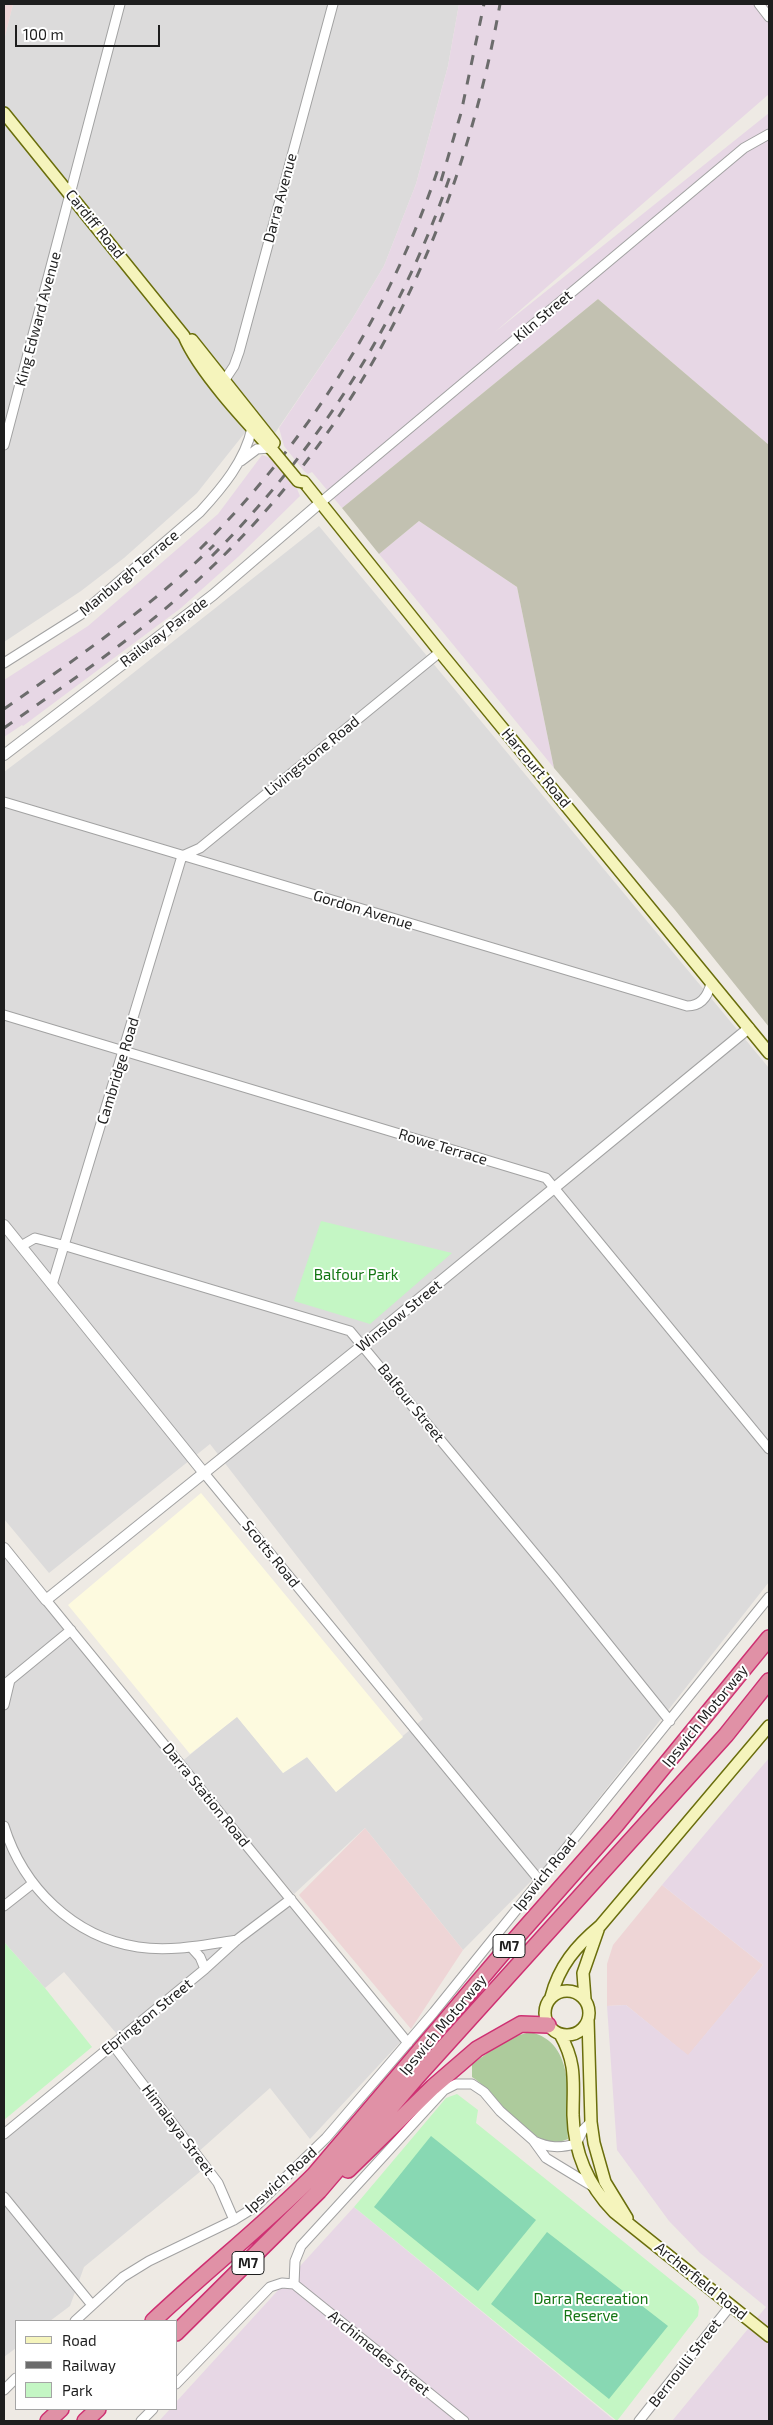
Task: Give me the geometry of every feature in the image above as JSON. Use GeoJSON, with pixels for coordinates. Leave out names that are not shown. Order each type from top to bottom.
{"type":"FeatureCollection","features":[{"type":"Feature","properties":{"kind":"highway","name":"Ipswich Motorway"},"geometry":{"type":"LineString","coordinates":[[154,2320],[192,2284],[281,2208],[314,2175],[502,1954],[616,1825],[769,1638]]}},
{"type":"Feature","properties":{"kind":"highway","name":"Ipswich Motorway"},"geometry":{"type":"LineString","coordinates":[[178,2331],[319,2191],[416,2078],[719,1742],[769,1681]]}},
{"type":"Feature","properties":{"kind":"highway"},"geometry":{"type":"LineString","coordinates":[[319,2191],[341,2177],[433,2087],[477,2050],[521,2024],[554,2029]]}},
{"type":"Feature","properties":{"kind":"highway"},"geometry":{"type":"LineString","coordinates":[[47,2421],[60,2410]]}},
{"type":"Feature","properties":{"kind":"highway"},"geometry":{"type":"LineString","coordinates":[[86,2421],[97,2410]]}},
{"type":"Feature","properties":{"kind":"main road","name":"Cardiff Road"},"geometry":{"type":"LineString","coordinates":[[4,113],[184,336],[188,346],[222,384],[274,450]]}},
{"type":"Feature","properties":{"kind":"main road","name":"Cardiff Road"},"geometry":{"type":"LineString","coordinates":[[222,384],[252,428],[274,450]]}},
{"type":"Feature","properties":{"kind":"main road","name":"Harcourt Road"},"geometry":{"type":"LineString","coordinates":[[274,450],[298,480],[304,482],[440,652],[769,1053]]}},
{"type":"Feature","properties":{"kind":"main road"},"geometry":{"type":"LineString","coordinates":[[600,1926],[589,1951],[583,1973],[588,2020],[585,2026],[574,2034],[554,2029],[545,2010],[565,1964],[578,1945],[600,1926],[769,1726]]}},
{"type":"Feature","properties":{"kind":"main road"},"geometry":{"type":"LineString","coordinates":[[551,1997],[565,1991],[572,1991],[585,1999]]}},
{"type":"Feature","properties":{"kind":"main road","name":"Archerfield Road"},"geometry":{"type":"LineString","coordinates":[[588,2020],[591,2122],[595,2150],[605,2182],[632,2226]]}},
{"type":"Feature","properties":{"kind":"main road","name":"Archerfield Road"},"geometry":{"type":"LineString","coordinates":[[554,2029],[569,2050],[573,2066],[576,2144],[585,2172],[593,2187],[614,2212],[769,2336]]}},
{"type":"Feature","properties":{"kind":"street","name":"King Edward Avenue"},"geometry":{"type":"LineString","coordinates":[[4,445],[120,4]]}},
{"type":"Feature","properties":{"kind":"street","name":"Darra Avenue"},"geometry":{"type":"LineString","coordinates":[[222,384],[239,352],[332,4]]}},
{"type":"Feature","properties":{"kind":"street"},"geometry":{"type":"LineString","coordinates":[[759,4],[769,17]]}},
{"type":"Feature","properties":{"kind":"street","name":"Kiln Street"},"geometry":{"type":"LineString","coordinates":[[320,503],[744,148],[769,134]]}},
{"type":"Feature","properties":{"kind":"street","name":"Manburgh Terrace"},"geometry":{"type":"LineString","coordinates":[[4,663],[80,614],[200,512],[216,496],[238,465],[252,428]]}},
{"type":"Feature","properties":{"kind":"street","name":"Manburgh Terrace"},"geometry":{"type":"LineString","coordinates":[[238,465],[257,448],[274,450]]}},
{"type":"Feature","properties":{"kind":"street","name":"Railway Parade"},"geometry":{"type":"LineString","coordinates":[[4,755],[213,595],[320,503]]}},
{"type":"Feature","properties":{"kind":"street","name":"Livingstone Road"},"geometry":{"type":"LineString","coordinates":[[182,856],[200,848],[440,652]]}},
{"type":"Feature","properties":{"kind":"street","name":"Gordon Avenue"},"geometry":{"type":"LineString","coordinates":[[4,802],[687,1006],[693,1006],[702,1000],[709,992],[710,983]]}},
{"type":"Feature","properties":{"kind":"street","name":"Cambridge Road"},"geometry":{"type":"LineString","coordinates":[[52,1285],[66,1246],[182,856]]}},
{"type":"Feature","properties":{"kind":"street","name":"Rowe Terrace"},"geometry":{"type":"LineString","coordinates":[[4,1015],[546,1178],[769,1449]]}},
{"type":"Feature","properties":{"kind":"street","name":"Winslow Street"},"geometry":{"type":"LineString","coordinates":[[46,1600],[363,1345],[749,1028]]}},
{"type":"Feature","properties":{"kind":"street","name":"Scotts Road"},"geometry":{"type":"LineString","coordinates":[[4,1225],[204,1473],[540,1881]]}},
{"type":"Feature","properties":{"kind":"street","name":"Balfour Street"},"geometry":{"type":"LineString","coordinates":[[21,1246],[35,1238],[66,1246],[350,1331],[670,1720]]}},
{"type":"Feature","properties":{"kind":"street","name":"Darra Station Road"},"geometry":{"type":"LineString","coordinates":[[4,1548],[408,2043]]}},
{"type":"Feature","properties":{"kind":"street","name":"Ipswich Road"},"geometry":{"type":"LineString","coordinates":[[76,2320],[124,2277],[149,2261],[234,2220],[265,2199],[326,2138],[408,2043],[769,1597]]}},
{"type":"Feature","properties":{"kind":"street"},"geometry":{"type":"LineString","coordinates":[[4,1704],[7,1682],[71,1630]]}},
{"type":"Feature","properties":{"kind":"street"},"geometry":{"type":"LineString","coordinates":[[4,1826],[18,1862],[32,1884],[55,1908],[76,1924],[109,1938],[138,1947],[191,1947],[238,1940]]}},
{"type":"Feature","properties":{"kind":"street"},"geometry":{"type":"LineString","coordinates":[[4,1906],[32,1884]]}},
{"type":"Feature","properties":{"kind":"street","name":"Ebrington Street"},"geometry":{"type":"LineString","coordinates":[[4,2134],[238,1940],[291,1899]]}},
{"type":"Feature","properties":{"kind":"street"},"geometry":{"type":"LineString","coordinates":[[191,1947],[200,1957],[205,1969]]}},
{"type":"Feature","properties":{"kind":"street","name":"Himalaya Street"},"geometry":{"type":"LineString","coordinates":[[113,2045],[218,2183],[234,2220]]}},
{"type":"Feature","properties":{"kind":"street"},"geometry":{"type":"LineString","coordinates":[[178,2382],[270,2287],[282,2283],[294,2284],[295,2261],[301,2246],[444,2090],[456,2084],[472,2084],[484,2092],[500,2111],[533,2140],[546,2158],[593,2187]]}},
{"type":"Feature","properties":{"kind":"street"},"geometry":{"type":"LineString","coordinates":[[533,2140],[546,2146],[561,2148],[576,2144],[583,2130],[591,2122]]}},
{"type":"Feature","properties":{"kind":"street"},"geometry":{"type":"LineString","coordinates":[[4,2197],[92,2305]]}},
{"type":"Feature","properties":{"kind":"street","name":"Archimedes Street"},"geometry":{"type":"LineString","coordinates":[[294,2284],[464,2421]]}},
{"type":"Feature","properties":{"kind":"street","name":"Bernoulli Street"},"geometry":{"type":"LineString","coordinates":[[639,2421],[731,2306]]}},
{"type":"Feature","properties":{"kind":"street"},"geometry":{"type":"LineString","coordinates":[[4,2390],[15,2379]]}},
{"type":"Feature","properties":{"kind":"street"},"geometry":{"type":"LineString","coordinates":[[141,2421],[152,2410]]}},
{"type":"Feature","properties":{"kind":"shaded area"},"geometry":{"type":"Polygon","coordinates":[[[4,4],[13,4],[4,40],[4,4]]]}},
{"type":"Feature","properties":{"kind":"shaded area"},"geometry":{"type":"Polygon","coordinates":[[[13,4],[459,4],[448,66],[416,184],[384,266],[351,321],[275,433],[259,415],[197,493],[124,558],[81,591],[4,642],[4,40],[13,4]]]}},
{"type":"Feature","properties":{"kind":"shaded area"},"geometry":{"type":"Polygon","coordinates":[[[459,4],[769,4],[769,94],[495,332],[769,113],[769,445],[598,299],[342,508],[312,472],[308,474],[304,471],[284,446],[279,428],[351,321],[384,266],[416,184],[448,66],[459,4]]]}},
{"type":"Feature","properties":{"kind":"shaded area"},"geometry":{"type":"Polygon","coordinates":[[[598,299],[769,445],[769,1027],[675,910],[554,768],[517,587],[419,521],[379,554],[342,508],[598,299]]]}},
{"type":"Feature","properties":{"kind":"shaded area"},"geometry":{"type":"Polygon","coordinates":[[[262,455],[273,459],[295,484],[300,496],[238,557],[181,608],[23,726],[4,737],[4,680],[88,626],[218,514],[262,455]]]}},
{"type":"Feature","properties":{"kind":"shaded area"},"geometry":{"type":"Polygon","coordinates":[[[419,521],[517,587],[554,768],[379,554],[419,521]]]}},
{"type":"Feature","properties":{"kind":"shaded area"},"geometry":{"type":"Polygon","coordinates":[[[319,526],[769,1068],[769,1582],[543,1869],[463,1950],[365,1828],[294,1894],[198,1784],[406,2036],[310,2139],[270,2088],[197,2153],[207,2166],[84,2267],[70,2306],[51,2320],[15,2320],[15,2349],[4,2357],[4,2138],[122,2040],[64,1972],[45,1988],[4,1942],[4,1685],[72,1631],[180,1763],[237,1716],[283,1773],[307,1757],[336,1792],[423,1719],[210,1444],[49,1573],[4,1519],[4,772],[94,704],[319,526]]]}},
{"type":"Feature","properties":{"kind":"shaded area"},"geometry":{"type":"Polygon","coordinates":[[[201,1493],[403,1737],[336,1792],[307,1757],[283,1773],[237,1717],[190,1754],[68,1605],[201,1493]]]}},
{"type":"Feature","properties":{"kind":"shaded area"},"geometry":{"type":"Polygon","coordinates":[[[4,1548],[69,1627],[4,1680],[4,1548]]]}},
{"type":"Feature","properties":{"kind":"shaded area"},"geometry":{"type":"Polygon","coordinates":[[[769,1758],[769,2421],[672,2421],[766,2307],[700,2253],[669,2221],[617,2150],[607,2006],[626,2005],[688,2055],[763,1965],[662,1885],[769,1758]]]}},
{"type":"Feature","properties":{"kind":"shaded area"},"geometry":{"type":"Polygon","coordinates":[[[365,1828],[463,1950],[411,2029],[299,1895],[365,1828]]]}},
{"type":"Feature","properties":{"kind":"shaded area"},"geometry":{"type":"Polygon","coordinates":[[[662,1885],[763,1965],[688,2056],[626,2005],[607,2006],[607,1964],[613,1945],[662,1885]]]}},
{"type":"Feature","properties":{"kind":"shaded area"},"geometry":{"type":"Polygon","coordinates":[[[354,2207],[615,2421],[159,2421],[169,2410],[178,2410],[178,2400],[354,2207]]]}},
{"type":"Feature","properties":{"kind":"green space","name":"Balfour Park"},"geometry":{"type":"Polygon","coordinates":[[[321,1221],[452,1253],[370,1324],[294,1301],[321,1221]]]}},
{"type":"Feature","properties":{"kind":"green space"},"geometry":{"type":"Polygon","coordinates":[[[4,1942],[45,1988],[92,2047],[4,2120],[4,1942]]]}},
{"type":"Feature","properties":{"kind":"green space"},"geometry":{"type":"Polygon","coordinates":[[[530,2032],[545,2038],[555,2048],[562,2060],[566,2075],[569,2108],[568,2139],[562,2141],[544,2142],[531,2135],[490,2092],[472,2077],[472,2064],[509,2038],[530,2032]]]}},
{"type":"Feature","properties":{"kind":"green space","name":"Darra Recreation Reserve"},"geometry":{"type":"Polygon","coordinates":[[[457,2094],[478,2110],[476,2123],[696,2300],[699,2307],[698,2316],[617,2421],[354,2207],[446,2098],[457,2094]]]}},
{"type":"Feature","properties":{"kind":"green space"},"geometry":{"type":"Polygon","coordinates":[[[431,2136],[536,2220],[478,2291],[374,2207],[431,2136]]]}},
{"type":"Feature","properties":{"kind":"green space"},"geometry":{"type":"Polygon","coordinates":[[[547,2232],[668,2326],[609,2399],[491,2304],[547,2232]]]}},
{"type":"Feature","properties":{"kind":"railway"},"geometry":{"type":"LineString","coordinates":[[441,181],[461,113],[484,4]]}},
{"type":"Feature","properties":{"kind":"railway"},"geometry":{"type":"LineString","coordinates":[[4,728],[71,681],[179,597],[243,536],[299,471],[348,402],[391,329],[428,252],[458,172],[482,89],[500,4]]}},
{"type":"Feature","properties":{"kind":"railway"},"geometry":{"type":"LineString","coordinates":[[200,549],[276,465],[310,420],[341,373],[370,324],[396,274],[438,169]]}},
{"type":"Feature","properties":{"kind":"railway"},"geometry":{"type":"LineString","coordinates":[[212,556],[251,515],[288,471],[322,426],[354,378],[408,279],[451,173]]}},
{"type":"Feature","properties":{"kind":"railway"},"geometry":{"type":"LineString","coordinates":[[4,709],[139,611],[214,545]]}}]}
